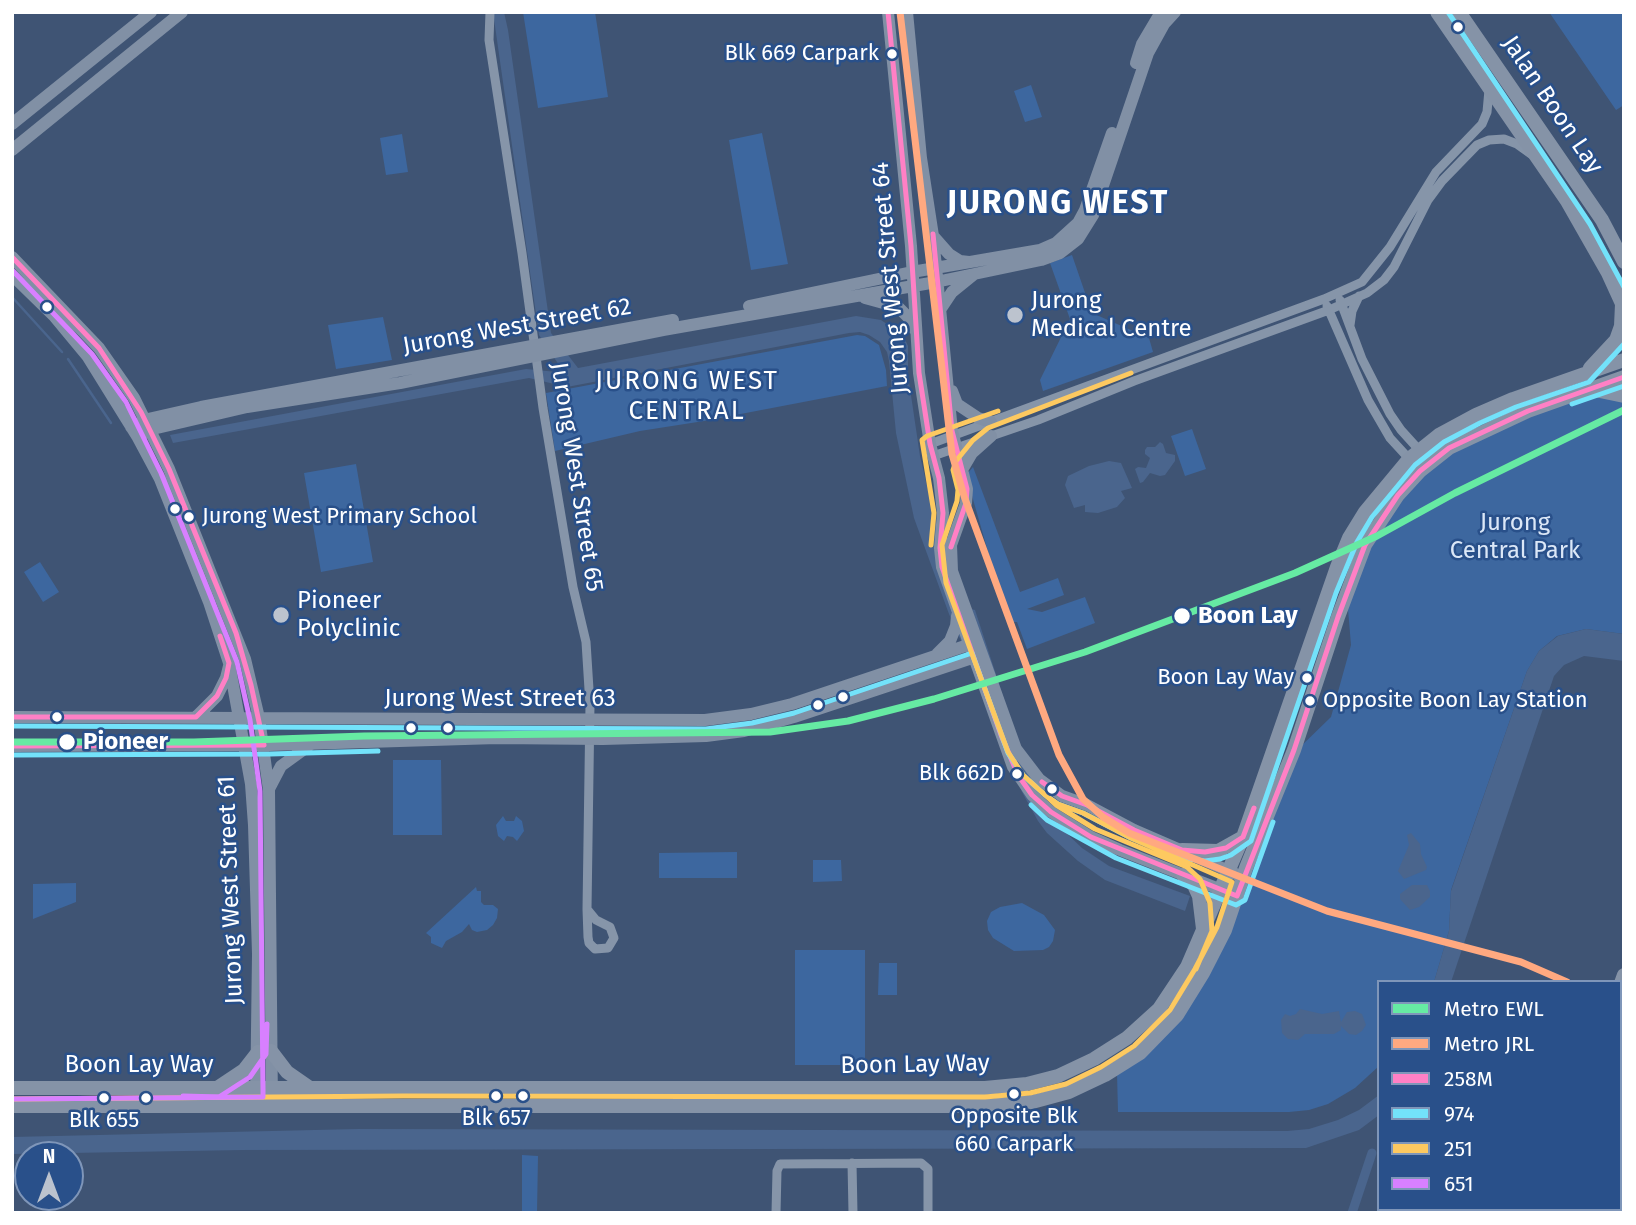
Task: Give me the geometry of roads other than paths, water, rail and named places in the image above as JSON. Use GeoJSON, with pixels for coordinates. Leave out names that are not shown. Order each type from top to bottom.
{"type":"FeatureCollection","features":[{"type":"Feature","properties":{"kind":"main road","name":"Jalan Boon Lay"},"geometry":{"type":"LineString","coordinates":[[1437,12],[1578,219],[1608,272],[1623,306]]}},
{"type":"Feature","properties":{"kind":"main road","name":"Jalan Boon Lay"},"geometry":{"type":"LineString","coordinates":[[1459,12],[1602,220],[1624,262]]}},
{"type":"Feature","properties":{"kind":"main road"},"geometry":{"type":"LineString","coordinates":[[1585,374],[1616,340],[1623,306]]}},
{"type":"Feature","properties":{"kind":"main road","name":"Boon Lay Way"},"geometry":{"type":"LineString","coordinates":[[12,1088],[985,1088],[1027,1084],[1058,1076],[1094,1059],[1127,1038],[1159,1009],[1187,967],[1244,837],[1325,598],[1349,538],[1365,512],[1414,454],[1439,435],[1476,415],[1624,360]]}},
{"type":"Feature","properties":{"kind":"main road","name":"Boon Lay Way"},"geometry":{"type":"LineString","coordinates":[[13,1107],[985,1106],[1032,1102],[1069,1092],[1105,1075],[1140,1053],[1177,1015],[1225,930],[1294,750],[1365,545],[1398,495],[1425,466],[1449,448],[1499,423],[1624,377]]}},
{"type":"Feature","properties":{"kind":"main road"},"geometry":{"type":"LineString","coordinates":[[1590,389],[1624,396]]}},
{"type":"Feature","properties":{"kind":"main road"},"geometry":{"type":"LineString","coordinates":[[1182,850],[1218,851],[1244,837]]}},
{"type":"Feature","properties":{"kind":"main road"},"geometry":{"type":"LineString","coordinates":[[1183,875],[1194,885],[1199,896],[1203,931]]}},
{"type":"Feature","properties":{"kind":"main road"},"geometry":{"type":"LineString","coordinates":[[216,1088],[244,1070],[264,1052],[311,1089]]}},
{"type":"Feature","properties":{"kind":"street"},"geometry":{"type":"LineString","coordinates":[[12,124],[151,12]]}},
{"type":"Feature","properties":{"kind":"street"},"geometry":{"type":"LineString","coordinates":[[12,150],[182,12]]}},
{"type":"Feature","properties":{"kind":"street","name":"Jurong West Street 65"},"geometry":{"type":"LineString","coordinates":[[490,12],[489,40],[535,350],[558,500],[586,642],[590,720],[587,909]]}},
{"type":"Feature","properties":{"kind":"street","name":"Jurong West Street 64"},"geometry":{"type":"LineString","coordinates":[[888,12],[911,246],[919,373],[943,513],[940,548],[942,568],[957,613],[973,643]]}},
{"type":"Feature","properties":{"kind":"street","name":"Jurong West Street 64"},"geometry":{"type":"LineString","coordinates":[[907,12],[920,148],[933,236],[946,378],[955,442],[967,489],[966,503],[951,545],[951,571],[1013,767],[1032,795],[1051,812],[1091,836],[1120,850],[1237,895]]}},
{"type":"Feature","properties":{"kind":"street"},"geometry":{"type":"LineString","coordinates":[[912,279],[936,282],[974,268],[1040,250],[1056,243],[1078,223],[1085,210],[1142,44],[1161,12]]}},
{"type":"Feature","properties":{"kind":"street"},"geometry":{"type":"LineString","coordinates":[[912,279],[935,268],[974,268],[1041,260],[1060,253],[1077,239],[1087,228],[1093,215],[1148,53],[1164,24],[1175,12]]}},
{"type":"Feature","properties":{"kind":"street"},"geometry":{"type":"LineString","coordinates":[[955,442],[991,422],[1324,299],[1362,282],[1377,265],[1436,172],[1482,124],[1487,112],[1490,89]]}},
{"type":"Feature","properties":{"kind":"street"},"geometry":{"type":"LineString","coordinates":[[932,450],[955,442],[991,436],[1329,310],[1359,296],[1384,280],[1394,267],[1428,200],[1454,167],[1477,145],[1489,140],[1504,139],[1517,144],[1535,157]]}},
{"type":"Feature","properties":{"kind":"street"},"geometry":{"type":"LineString","coordinates":[[933,236],[949,254],[974,268]]}},
{"type":"Feature","properties":{"kind":"street"},"geometry":{"type":"LineString","coordinates":[[879,279],[888,276],[901,264],[911,246]]}},
{"type":"Feature","properties":{"kind":"street","name":"Jurong West Street 61"},"geometry":{"type":"LineString","coordinates":[[12,257],[99,348],[134,398],[169,469],[236,633],[259,718],[269,790],[264,1052],[256,1089],[256,1106]]}},
{"type":"Feature","properties":{"kind":"street"},"geometry":{"type":"LineString","coordinates":[[940,310],[974,268]]}},
{"type":"Feature","properties":{"kind":"street","name":"Jurong West Street 61"},"geometry":{"type":"LineString","coordinates":[[12,275],[54,316],[83,351],[134,431],[160,479],[209,602],[229,663],[251,784],[264,1052],[272,1089],[272,1106]]}},
{"type":"Feature","properties":{"kind":"street","name":"Jurong West Street 62"},"geometry":{"type":"LineString","coordinates":[[134,431],[147,425],[387,385],[535,350],[879,279],[912,279]]}},
{"type":"Feature","properties":{"kind":"street","name":"Jurong West Street 62"},"geometry":{"type":"LineString","coordinates":[[535,350],[854,297],[912,279]]}},
{"type":"Feature","properties":{"kind":"street"},"geometry":{"type":"LineString","coordinates":[[1338,293],[1362,359],[1390,414],[1414,454],[1425,466]]}},
{"type":"Feature","properties":{"kind":"street"},"geometry":{"type":"LineString","coordinates":[[1350,327],[1352,311],[1359,296]]}},
{"type":"Feature","properties":{"kind":"street"},"geometry":{"type":"LineString","coordinates":[[854,297],[872,298],[898,307],[908,317],[917,336]]}},
{"type":"Feature","properties":{"kind":"street"},"geometry":{"type":"LineString","coordinates":[[1324,299],[1368,400],[1390,438],[1414,454]]}},
{"type":"Feature","properties":{"kind":"street"},"geometry":{"type":"LineString","coordinates":[[946,378],[957,404],[978,418],[991,422]]}},
{"type":"Feature","properties":{"kind":"street"},"geometry":{"type":"LineString","coordinates":[[962,470],[972,453],[991,436]]}},
{"type":"Feature","properties":{"kind":"street"},"geometry":{"type":"LineString","coordinates":[[928,660],[946,648],[956,626],[957,613]]}},
{"type":"Feature","properties":{"kind":"street","name":"Jurong West Street 63"},"geometry":{"type":"LineString","coordinates":[[12,717],[705,720],[751,714],[792,704],[973,643]]}},
{"type":"Feature","properties":{"kind":"street","name":"Jurong West Street 64"},"geometry":{"type":"LineString","coordinates":[[977,657],[1016,748],[1039,779],[1062,796],[1244,877]]}},
{"type":"Feature","properties":{"kind":"street","name":"Jurong West Street 63"},"geometry":{"type":"LineString","coordinates":[[12,746],[264,745],[497,738],[670,738],[744,731],[873,693],[977,657]]}},
{"type":"Feature","properties":{"kind":"street"},"geometry":{"type":"LineString","coordinates":[[196,717],[217,696],[226,678],[229,663]]}},
{"type":"Feature","properties":{"kind":"street"},"geometry":{"type":"LineString","coordinates":[[269,790],[281,766],[313,743]]}},
{"type":"Feature","properties":{"kind":"street"},"geometry":{"type":"LineString","coordinates":[[776,1213],[777,1171],[780,1164],[852,1163],[926,1165],[928,1213]]}},
{"type":"Feature","properties":{"kind":"street"},"geometry":{"type":"LineString","coordinates":[[852,1163],[853,1213]]}},
{"type":"Feature","properties":{"kind":"waterway"},"geometry":{"type":"LineString","coordinates":[[12,297],[62,352]]}},
{"type":"Feature","properties":{"kind":"waterway"},"geometry":{"type":"LineString","coordinates":[[68,359],[111,423]]}},
{"type":"Feature","properties":{"kind":"waterway"},"geometry":{"type":"LineString","coordinates":[[1352,1213],[1372,1153]]}},
{"type":"Feature","properties":{"kind":"metro line","name":"JRL"},"geometry":{"type":"LineString","coordinates":[[900,12],[952,454],[964,496],[1059,755],[1083,799],[1103,817],[1129,833],[1327,911],[1521,962],[1562,980]]}},
{"type":"Feature","properties":{"kind":"metro line","name":"EWL"},"geometry":{"type":"LineString","coordinates":[[12,742],[194,742],[364,736],[770,732],[848,721],[934,699],[1085,652],[1295,573],[1377,536],[1455,493],[1624,410]]}},
{"type":"Feature","properties":{"kind":"metro line","name":"JRL"},"geometry":{"type":"LineString","coordinates":[[1622,1094],[1624,1067]]}},
{"type":"Feature","properties":{"kind":"place","name":"Blk 669 Carpark"},"geometry":{"type":"Point","coordinates":[892,54]}},
{"type":"Feature","properties":{"kind":"place","name":"Jurong Medical Centre"},"geometry":{"type":"Point","coordinates":[1015,315]}},
{"type":"Feature","properties":{"kind":"place","name":"Jurong West Primary School"},"geometry":{"type":"Point","coordinates":[189,517]}},
{"type":"Feature","properties":{"kind":"place","name":"Pioneer Polyclinic"},"geometry":{"type":"Point","coordinates":[281,615]}},
{"type":"Feature","properties":{"kind":"place","name":"Boon Lay"},"geometry":{"type":"Point","coordinates":[1182,616]}},
{"type":"Feature","properties":{"kind":"place","name":"Boon Lay Way"},"geometry":{"type":"Point","coordinates":[1307,678]}},
{"type":"Feature","properties":{"kind":"place","name":"Opposite Boon Lay Station"},"geometry":{"type":"Point","coordinates":[1310,701]}},
{"type":"Feature","properties":{"kind":"place","name":"Pioneer"},"geometry":{"type":"Point","coordinates":[67,742]}},
{"type":"Feature","properties":{"kind":"place","name":"Blk 662D"},"geometry":{"type":"Point","coordinates":[1017,774]}},
{"type":"Feature","properties":{"kind":"place","name":"Opposite Blk 660 Carpark"},"geometry":{"type":"Point","coordinates":[1014,1094]}},
{"type":"Feature","properties":{"kind":"place","name":"Blk 657"},"geometry":{"type":"Point","coordinates":[496,1096]}},
{"type":"Feature","properties":{"kind":"place","name":"Blk 655"},"geometry":{"type":"Point","coordinates":[104,1098]}},
{"type":"Feature","properties":{"kind":"district","name":"JURONG WEST"},"geometry":{"type":"Point","coordinates":[1058,204]}},
{"type":"Feature","properties":{"kind":"district","name":"JURONG WEST CENTRAL"},"geometry":{"type":"Point","coordinates":[687,397]}},
{"type":"Feature","properties":{"kind":"park label","name":"Jurong Central Park"},"geometry":{"type":"Point","coordinates":[1515,537]}}]}
